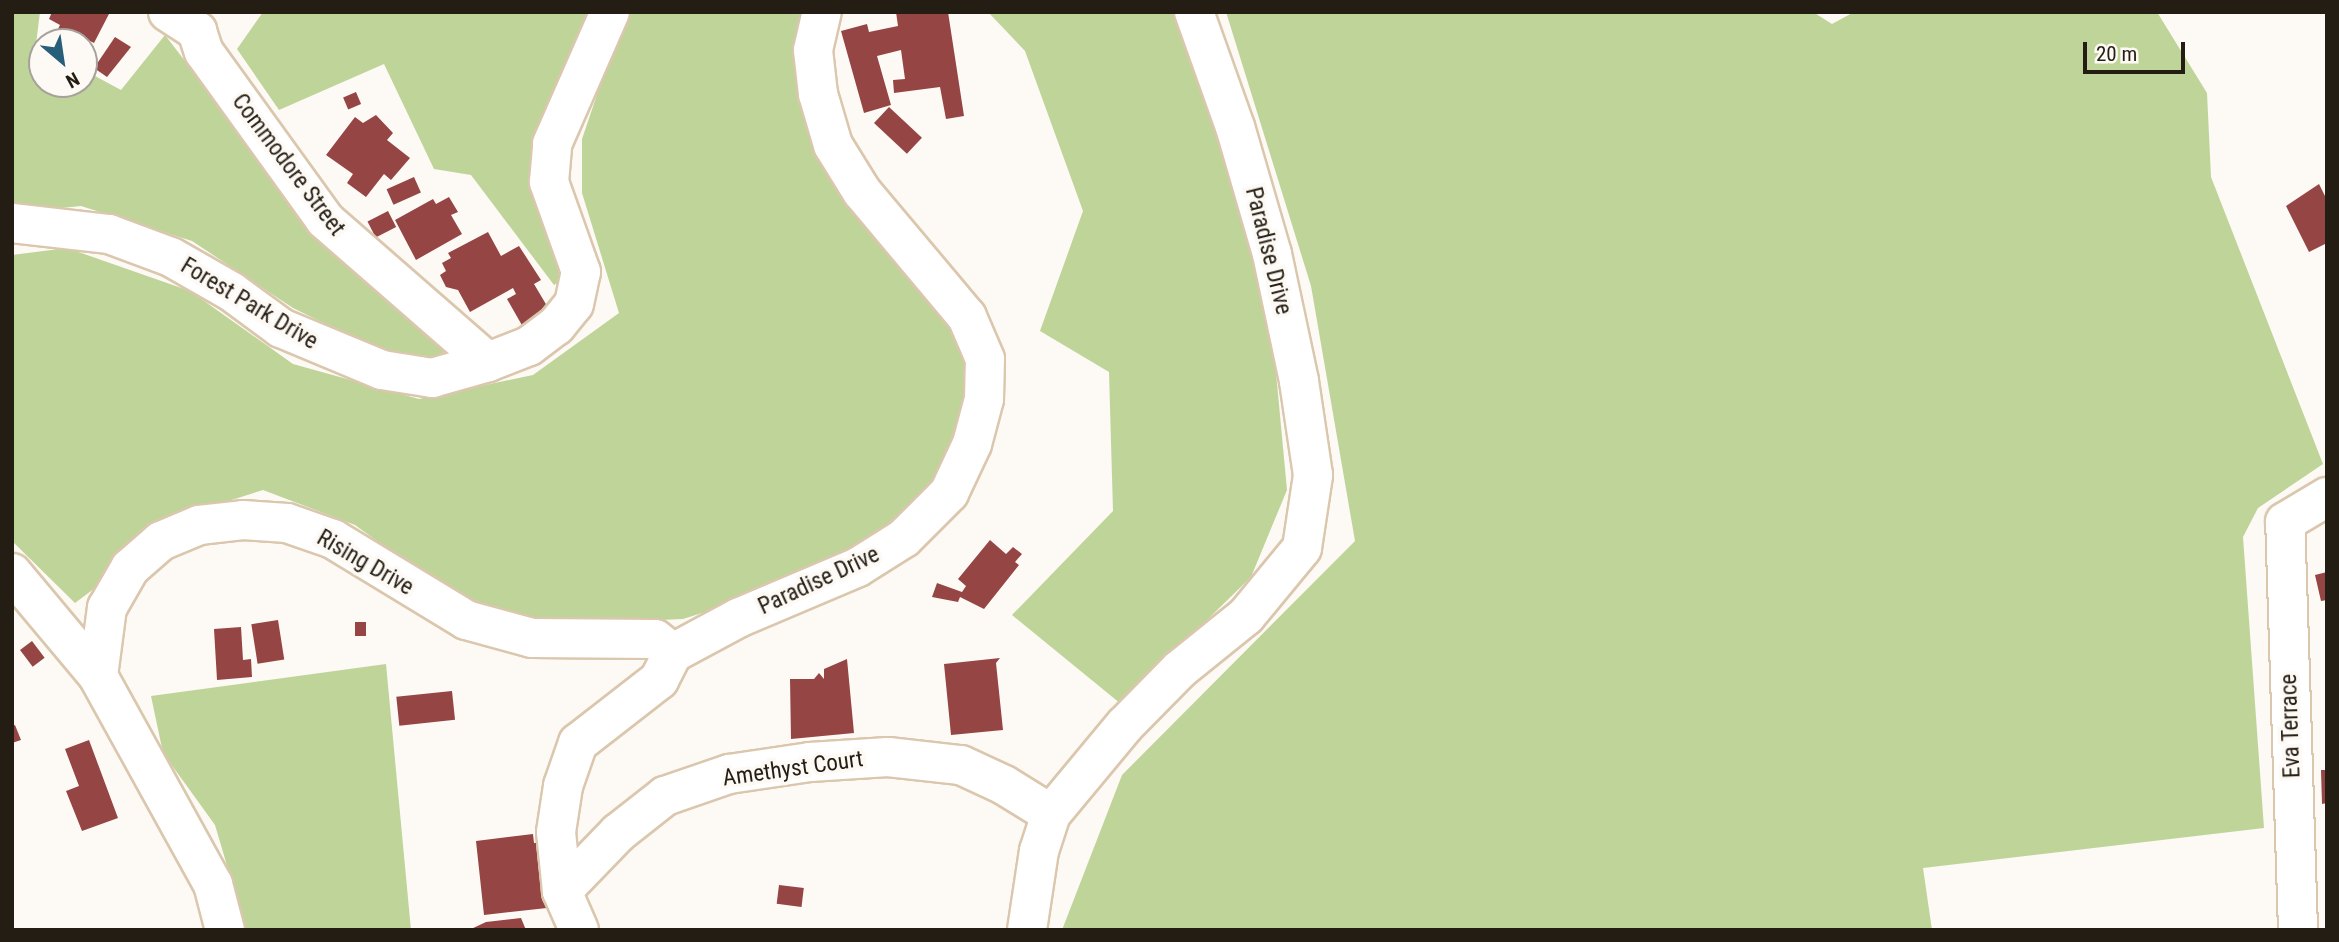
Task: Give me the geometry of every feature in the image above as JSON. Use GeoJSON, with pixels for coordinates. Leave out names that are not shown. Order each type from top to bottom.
{"type":"FeatureCollection","features":[{"type":"Feature","properties":{"kind":"street","name":"Forest Park Drive"},"geometry":{"type":"LineString","coordinates":[[12,223],[109,234],[171,257],[233,292],[281,328],[382,370],[432,378],[488,362],[529,346],[556,326],[574,304],[581,272],[549,182],[552,144],[610,12]]}},
{"type":"Feature","properties":{"kind":"street","name":"Paradise Drive"},"geometry":{"type":"LineString","coordinates":[[673,653],[738,618],[858,567],[904,538],[949,493],[972,444],[984,399],[985,359],[967,317],[862,192],[833,145],[818,94],[813,50],[822,12]]}},
{"type":"Feature","properties":{"kind":"street","name":"Paradise Drive"},"geometry":{"type":"LineString","coordinates":[[1051,814],[1125,725],[1179,670],[1246,616],[1302,548],[1313,475],[1299,380],[1272,254],[1235,127],[1194,12]]}},
{"type":"Feature","properties":{"kind":"street","name":"Commodore Street"},"geometry":{"type":"LineString","coordinates":[[194,19],[204,52],[325,220],[488,362]]}},
{"type":"Feature","properties":{"kind":"street","name":"Eva Terrace"},"geometry":{"type":"LineString","coordinates":[[2298,930],[2285,522],[2327,497]]}},
{"type":"Feature","properties":{"kind":"street","name":"Rising Drive"},"geometry":{"type":"LineString","coordinates":[[99,676],[107,608],[130,568],[173,536],[199,525],[243,520],[287,523],[333,539],[466,620],[532,638],[654,639],[673,653]]}},
{"type":"Feature","properties":{"kind":"street"},"geometry":{"type":"LineString","coordinates":[[12,573],[99,676],[212,884],[225,930]]}},
{"type":"Feature","properties":{"kind":"street"},"geometry":{"type":"LineString","coordinates":[[579,930],[562,891],[556,832],[563,786],[578,743],[659,680],[673,653]]}},
{"type":"Feature","properties":{"kind":"street","name":"Amethyst Court"},"geometry":{"type":"LineString","coordinates":[[562,891],[618,833],[665,796],[729,774],[810,762],[888,757],[961,765],[1004,785],[1051,814]]}},
{"type":"Feature","properties":{"kind":"street"},"geometry":{"type":"LineString","coordinates":[[1027,930],[1039,851],[1051,814]]}},
{"type":"Feature","properties":{"kind":"green space"},"geometry":{"type":"Polygon","coordinates":[[[12,12],[40,12],[38,28],[28,28],[28,98],[98,98],[98,78],[121,90],[165,35],[313,228],[443,339],[443,360],[381,351],[293,308],[192,241],[81,206],[12,213],[12,12]]]}},
{"type":"Feature","properties":{"kind":"green space"},"geometry":{"type":"Polygon","coordinates":[[[263,12],[590,12],[535,151],[564,279],[554,285],[471,175],[434,169],[384,64],[279,110],[237,49],[263,12]]]}},
{"type":"Feature","properties":{"kind":"green space"},"geometry":{"type":"Polygon","coordinates":[[[625,12],[803,12],[798,100],[849,197],[944,307],[973,381],[928,499],[812,578],[683,619],[542,625],[442,588],[355,525],[263,490],[169,520],[119,570],[75,603],[12,541],[12,255],[67,248],[190,291],[293,364],[419,399],[533,375],[619,313],[582,193],[582,139],[625,12]]]}},
{"type":"Feature","properties":{"kind":"green space"},"geometry":{"type":"Polygon","coordinates":[[[988,12],[1180,12],[1200,60],[1272,330],[1287,490],[1251,577],[1121,704],[1012,615],[1113,511],[1109,372],[1040,331],[1083,211],[1025,51],[988,12]]]}},
{"type":"Feature","properties":{"kind":"green space"},"geometry":{"type":"Polygon","coordinates":[[[1226,12],[1813,12],[1832,24],[1854,12],[2157,12],[2207,93],[2211,177],[2323,464],[2258,508],[2243,537],[2264,828],[1923,868],[1932,930],[1062,930],[1122,775],[1355,541],[1311,286],[1226,12]]]}},
{"type":"Feature","properties":{"kind":"green space"},"geometry":{"type":"Polygon","coordinates":[[[386,664],[411,930],[246,930],[215,825],[163,753],[151,696],[386,664]]]}},
{"type":"Feature","properties":{"kind":"building"},"geometry":{"type":"Polygon","coordinates":[[[52,12],[110,12],[98,35],[98,28],[58,28],[60,25],[49,19],[52,12]]]}},
{"type":"Feature","properties":{"kind":"building"},"geometry":{"type":"Polygon","coordinates":[[[896,12],[948,12],[964,116],[946,119],[940,87],[894,93],[893,80],[905,79],[901,50],[877,56],[891,105],[864,113],[841,31],[867,24],[869,32],[898,26],[896,12]]]}},
{"type":"Feature","properties":{"kind":"building"},"geometry":{"type":"Polygon","coordinates":[[[115,37],[131,47],[107,77],[98,71],[98,62],[115,37]]]}},
{"type":"Feature","properties":{"kind":"building"},"geometry":{"type":"Polygon","coordinates":[[[356,92],[361,104],[348,109],[343,97],[356,92]]]}},
{"type":"Feature","properties":{"kind":"building"},"geometry":{"type":"Polygon","coordinates":[[[889,107],[922,138],[907,154],[874,123],[889,107]]]}},
{"type":"Feature","properties":{"kind":"building"},"geometry":{"type":"Polygon","coordinates":[[[376,115],[393,133],[387,140],[410,158],[391,180],[384,174],[366,197],[347,183],[353,174],[326,155],[355,117],[363,123],[376,115]]]}},
{"type":"Feature","properties":{"kind":"building"},"geometry":{"type":"Polygon","coordinates":[[[414,177],[421,193],[394,205],[387,189],[414,177]]]}},
{"type":"Feature","properties":{"kind":"building"},"geometry":{"type":"Polygon","coordinates":[[[2319,184],[2327,200],[2327,243],[2309,252],[2286,206],[2319,184]]]}},
{"type":"Feature","properties":{"kind":"building"},"geometry":{"type":"Polygon","coordinates":[[[449,197],[458,212],[451,215],[462,234],[416,260],[395,220],[433,199],[436,204],[449,197]]]}},
{"type":"Feature","properties":{"kind":"building"},"geometry":{"type":"Polygon","coordinates":[[[388,211],[396,227],[376,237],[368,221],[388,211]]]}},
{"type":"Feature","properties":{"kind":"building"},"geometry":{"type":"Polygon","coordinates":[[[488,232],[501,256],[519,246],[541,280],[534,284],[550,311],[523,327],[507,299],[516,294],[513,288],[470,312],[458,290],[446,287],[440,275],[446,271],[442,263],[451,258],[448,253],[488,232]]]}},
{"type":"Feature","properties":{"kind":"building"},"geometry":{"type":"Polygon","coordinates":[[[990,540],[1006,554],[1013,547],[1022,554],[1015,562],[1019,565],[984,609],[960,597],[958,602],[932,597],[937,583],[962,592],[966,586],[958,579],[990,540]]]}},
{"type":"Feature","properties":{"kind":"building"},"geometry":{"type":"Polygon","coordinates":[[[2327,572],[2327,600],[2321,601],[2315,575],[2327,572]]]}},
{"type":"Feature","properties":{"kind":"building"},"geometry":{"type":"Polygon","coordinates":[[[278,620],[284,660],[258,664],[251,624],[278,620]]]}},
{"type":"Feature","properties":{"kind":"building"},"geometry":{"type":"Polygon","coordinates":[[[355,622],[366,622],[366,636],[355,636],[355,622]]]}},
{"type":"Feature","properties":{"kind":"building"},"geometry":{"type":"Polygon","coordinates":[[[241,627],[243,660],[251,659],[252,677],[217,680],[214,629],[241,627]]]}},
{"type":"Feature","properties":{"kind":"building"},"geometry":{"type":"Polygon","coordinates":[[[32,641],[45,658],[33,667],[20,650],[32,641]]]}},
{"type":"Feature","properties":{"kind":"building"},"geometry":{"type":"Polygon","coordinates":[[[1000,658],[996,663],[1003,730],[951,735],[944,664],[1000,658]]]}},
{"type":"Feature","properties":{"kind":"building"},"geometry":{"type":"Polygon","coordinates":[[[847,659],[854,733],[791,739],[790,679],[814,679],[819,673],[824,679],[824,669],[847,659]]]}},
{"type":"Feature","properties":{"kind":"building"},"geometry":{"type":"Polygon","coordinates":[[[452,691],[455,720],[399,726],[396,697],[452,691]]]}},
{"type":"Feature","properties":{"kind":"building"},"geometry":{"type":"Polygon","coordinates":[[[15,725],[21,740],[12,743],[12,726],[15,725]]]}},
{"type":"Feature","properties":{"kind":"building"},"geometry":{"type":"Polygon","coordinates":[[[89,740],[118,818],[82,831],[66,791],[79,786],[65,749],[89,740]]]}},
{"type":"Feature","properties":{"kind":"building"},"geometry":{"type":"Polygon","coordinates":[[[2321,770],[2327,770],[2327,803],[2322,804],[2321,770]]]}},
{"type":"Feature","properties":{"kind":"building"},"geometry":{"type":"Polygon","coordinates":[[[533,834],[534,843],[551,841],[556,907],[484,915],[476,841],[533,834]]]}},
{"type":"Feature","properties":{"kind":"building"},"geometry":{"type":"Polygon","coordinates":[[[779,885],[804,888],[801,907],[777,904],[779,885]]]}},
{"type":"Feature","properties":{"kind":"building"},"geometry":{"type":"Polygon","coordinates":[[[521,918],[526,930],[469,930],[486,922],[521,918]]]}}]}
